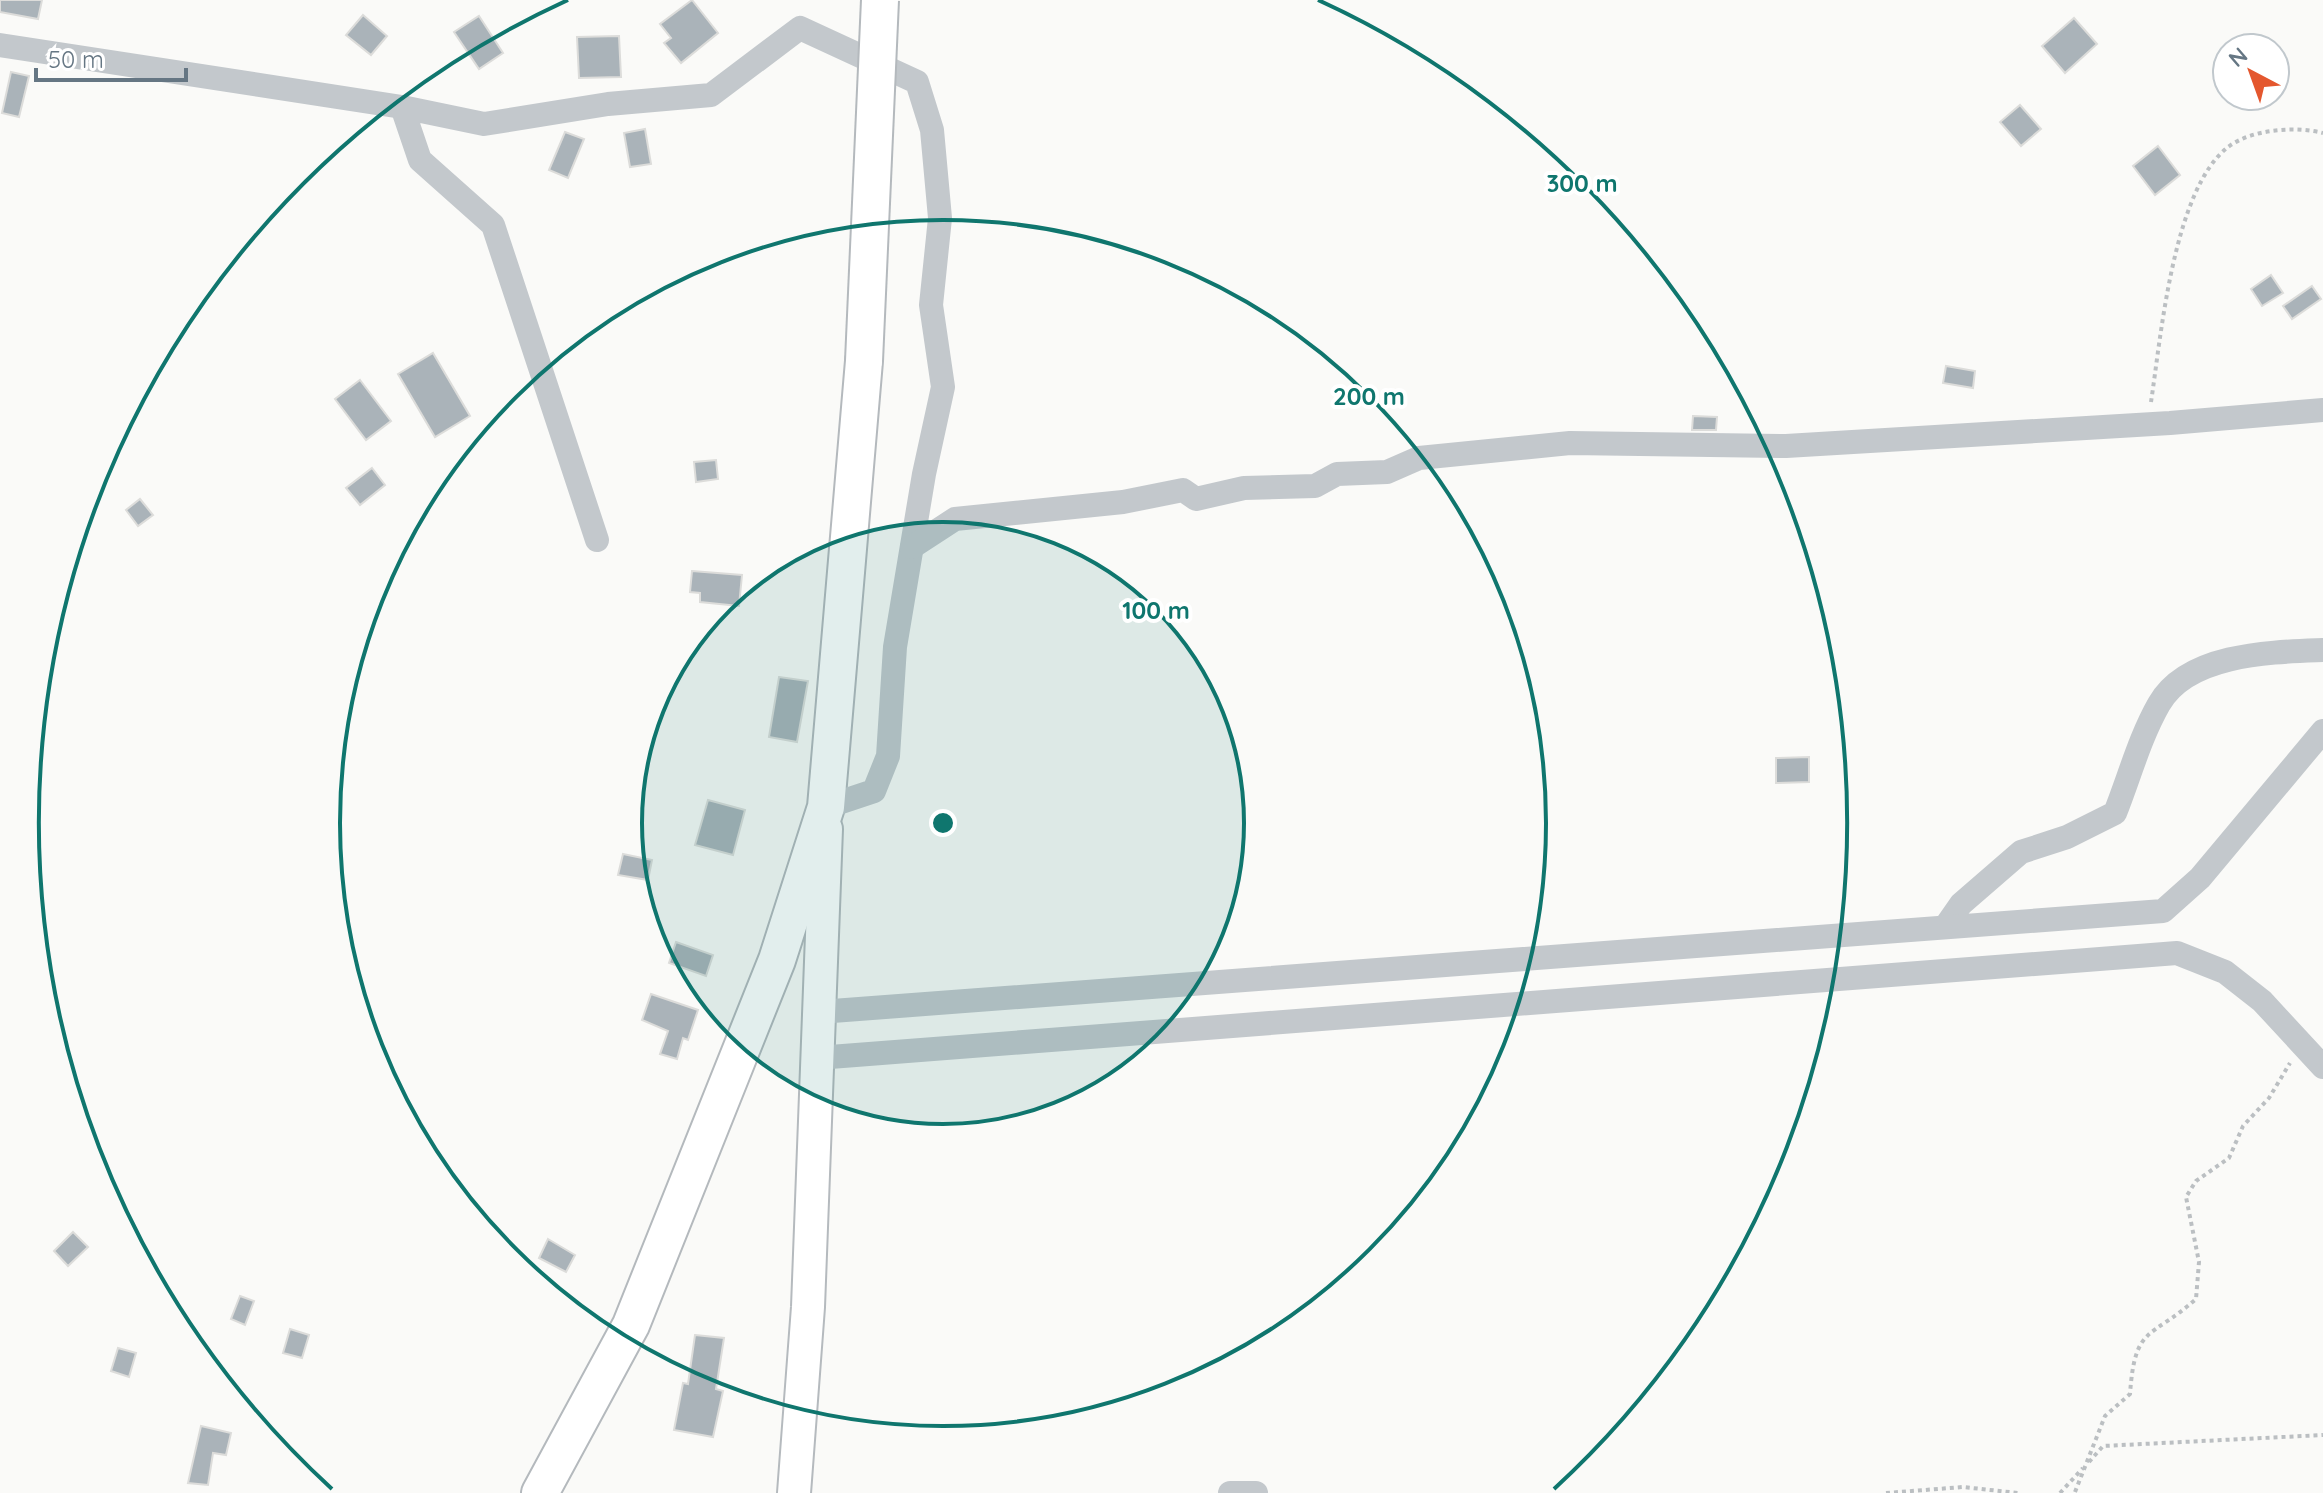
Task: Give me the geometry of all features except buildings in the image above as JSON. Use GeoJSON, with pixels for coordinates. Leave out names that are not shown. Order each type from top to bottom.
{"type":"FeatureCollection","features":[{"type":"Feature","properties":{"kind":"highway"},"geometry":{"type":"LineString","coordinates":[[540,1493],[631,1325],[777,960],[826,807],[864,361],[880,0]]}},
{"type":"Feature","properties":{"kind":"main road"},"geometry":{"type":"LineString","coordinates":[[794,1493],[808,1307],[826,807]]}},
{"type":"Feature","properties":{"kind":"street"},"geometry":{"type":"LineString","coordinates":[[0,45],[402,107],[484,124],[608,104],[711,95],[800,28],[917,82],[932,130],[940,218],[931,305],[943,387],[895,647],[888,756],[874,791],[826,807]]}},
{"type":"Feature","properties":{"kind":"street"},"geometry":{"type":"LineString","coordinates":[[402,107],[420,160],[493,225],[597,540]]}},
{"type":"Feature","properties":{"kind":"street"},"geometry":{"type":"LineString","coordinates":[[912,547],[955,519],[1109,503],[1183,490],[1196,499],[1244,488],[1315,486],[1337,474],[1387,472],[1419,458],[1570,443],[1786,446],[2148,425],[2323,410]]}},
{"type":"Feature","properties":{"kind":"street"},"geometry":{"type":"LineString","coordinates":[[1945,927],[1961,904],[2021,852],[2067,837],[2115,813],[2160,701],[2177,685],[2209,666],[2252,652],[2323,650]]}},
{"type":"Feature","properties":{"kind":"street"},"geometry":{"type":"LineString","coordinates":[[819,1012],[2163,911],[2200,878],[2323,731]]}},
{"type":"Feature","properties":{"kind":"street"},"geometry":{"type":"LineString","coordinates":[[817,1058],[2177,953],[2225,972],[2262,1001],[2323,1067]]}},
{"type":"Feature","properties":{"kind":"street"},"geometry":{"type":"LineString","coordinates":[[1230,1493],[1257,1492]]}},
{"type":"Feature","properties":{"kind":"path"},"geometry":{"type":"LineString","coordinates":[[2148,425],[2169,283],[2186,218],[2203,183],[2230,145],[2287,129],[2323,133]]}},
{"type":"Feature","properties":{"kind":"path"},"geometry":{"type":"LineString","coordinates":[[2075,1492],[2105,1416],[2130,1394],[2134,1351],[2145,1335],[2196,1299],[2199,1262],[2186,1197],[2196,1181],[2229,1158],[2243,1126],[2269,1098],[2301,1043]]}},
{"type":"Feature","properties":{"kind":"path"},"geometry":{"type":"LineString","coordinates":[[2060,1493],[2103,1446],[2323,1435]]}},
{"type":"Feature","properties":{"kind":"path"},"geometry":{"type":"LineString","coordinates":[[1886,1493],[1963,1487],[2018,1493]]}}]}
